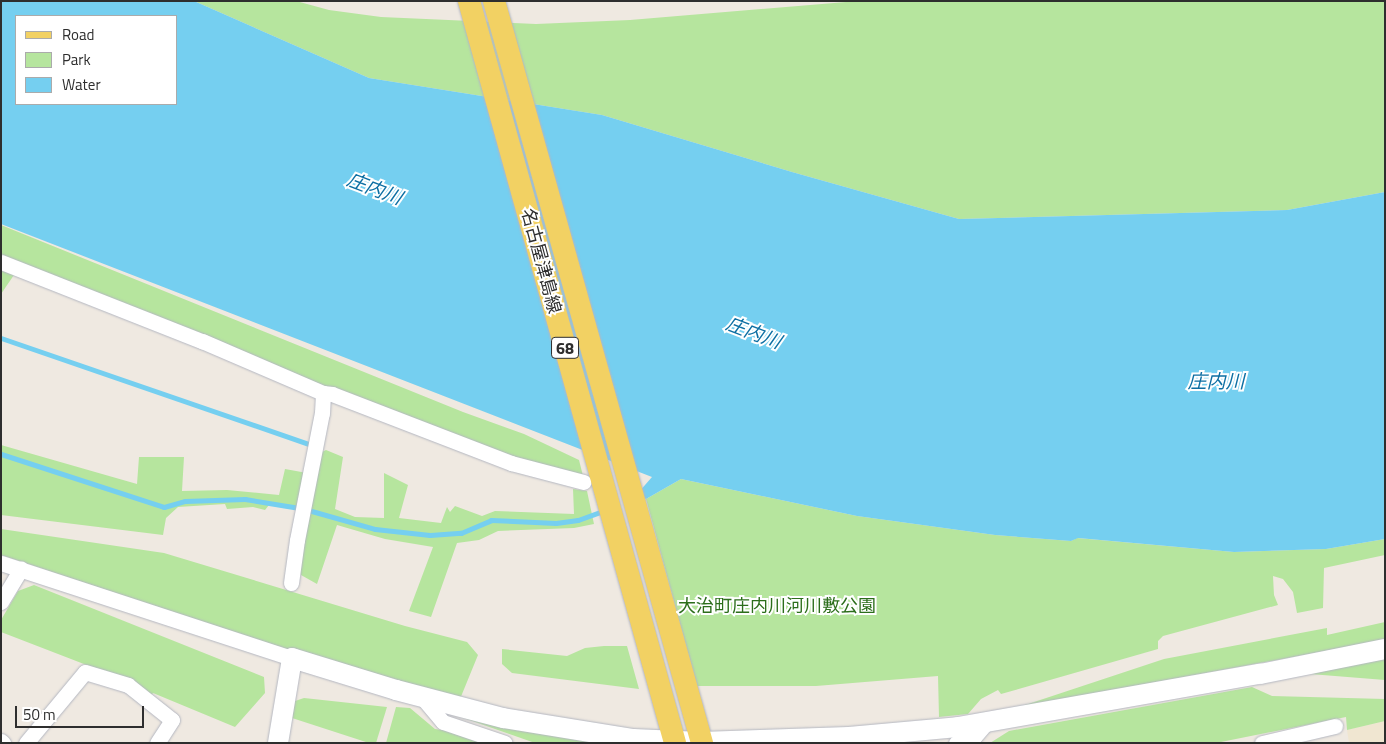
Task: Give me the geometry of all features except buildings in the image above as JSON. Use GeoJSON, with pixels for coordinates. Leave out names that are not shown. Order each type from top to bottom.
{"type":"FeatureCollection","features":[{"type":"Feature","properties":{"kind":"main road","name":"名古屋津島線"},"geometry":{"type":"LineString","coordinates":[[469,1],[675,742]]}},
{"type":"Feature","properties":{"kind":"main road","name":"名古屋津島線"},"geometry":{"type":"LineString","coordinates":[[494,1],[701,742]]}},
{"type":"Feature","properties":{"kind":"street"},"geometry":{"type":"LineString","coordinates":[[1,262],[202,341],[323,393],[332,394],[511,463],[584,482]]}},
{"type":"Feature","properties":{"kind":"street"},"geometry":{"type":"LineString","coordinates":[[291,583],[296,540],[322,413],[323,393]]}},
{"type":"Feature","properties":{"kind":"street"},"geometry":{"type":"LineString","coordinates":[[1,563],[292,658],[503,718],[634,739],[675,742],[849,737],[958,727],[1260,674],[1385,649]]}},
{"type":"Feature","properties":{"kind":"street"},"geometry":{"type":"LineString","coordinates":[[1,602],[21,569]]}},
{"type":"Feature","properties":{"kind":"street"},"geometry":{"type":"LineString","coordinates":[[278,743],[292,658]]}},
{"type":"Feature","properties":{"kind":"street"},"geometry":{"type":"LineString","coordinates":[[26,743],[85,672],[128,686],[172,720],[157,743]]}},
{"type":"Feature","properties":{"kind":"street"},"geometry":{"type":"LineString","coordinates":[[422,696],[443,722],[505,743]]}},
{"type":"Feature","properties":{"kind":"street"},"geometry":{"type":"LineString","coordinates":[[956,743],[974,736],[987,722]]}},
{"type":"Feature","properties":{"kind":"street"},"geometry":{"type":"LineString","coordinates":[[1262,743],[1335,726]]}},
{"type":"Feature","properties":{"kind":"shaded area"},"geometry":{"type":"Polygon","coordinates":[[[1385,721],[1385,743],[1349,743],[1347,730],[1385,721]]]}},
{"type":"Feature","properties":{"kind":"green space"},"geometry":{"type":"Polygon","coordinates":[[[194,1],[296,1],[329,10],[381,17],[536,24],[630,20],[858,1],[1385,1],[1385,192],[1287,210],[959,219],[792,172],[602,115],[369,78],[194,1]]]}},
{"type":"Feature","properties":{"kind":"green space"},"geometry":{"type":"Polygon","coordinates":[[[1,225],[463,412],[524,434],[579,460],[583,476],[529,462],[450,436],[1,258],[1,225]]]}},
{"type":"Feature","properties":{"kind":"green space"},"geometry":{"type":"Polygon","coordinates":[[[1,266],[16,272],[1,294],[1,266]]]}},
{"type":"Feature","properties":{"kind":"green space"},"geometry":{"type":"Polygon","coordinates":[[[1,445],[137,484],[139,457],[184,457],[182,491],[227,490],[279,495],[285,469],[307,473],[298,510],[269,505],[265,510],[253,507],[227,509],[225,504],[178,507],[166,518],[163,535],[1,515],[1,445]]]}},
{"type":"Feature","properties":{"kind":"green space"},"geometry":{"type":"Polygon","coordinates":[[[326,450],[343,457],[335,509],[355,517],[384,518],[384,473],[408,485],[399,518],[441,523],[447,507],[450,512],[455,506],[482,516],[495,511],[574,514],[573,489],[587,491],[594,524],[574,528],[498,531],[479,540],[457,543],[431,617],[409,611],[433,547],[385,539],[337,525],[317,584],[301,575],[298,565],[320,453],[326,450]]]}},
{"type":"Feature","properties":{"kind":"green space","name":"大治町庄内川河川敷公園"},"geometry":{"type":"Polygon","coordinates":[[[681,479],[857,516],[995,535],[1071,541],[1077,538],[1234,552],[1326,549],[1385,539],[1385,555],[1324,568],[1323,608],[1297,613],[1293,592],[1283,579],[1273,576],[1274,595],[1278,605],[1163,636],[1158,641],[1158,649],[1001,694],[998,690],[981,699],[968,714],[939,717],[938,676],[816,686],[697,686],[646,499],[681,479]]]}},
{"type":"Feature","properties":{"kind":"green space"},"geometry":{"type":"Polygon","coordinates":[[[1,529],[164,553],[405,626],[467,642],[478,655],[460,699],[277,647],[1,555],[1,529]]]}},
{"type":"Feature","properties":{"kind":"green space"},"geometry":{"type":"Polygon","coordinates":[[[34,585],[264,677],[265,693],[235,727],[153,693],[148,699],[128,681],[1,632],[1,620],[18,591],[34,585]]]}},
{"type":"Feature","properties":{"kind":"green space"},"geometry":{"type":"Polygon","coordinates":[[[1385,622],[1385,640],[1016,708],[1164,659],[1327,628],[1327,635],[1385,622]]]}},
{"type":"Feature","properties":{"kind":"green space"},"geometry":{"type":"Polygon","coordinates":[[[627,646],[639,689],[512,673],[502,664],[502,649],[567,656],[585,648],[627,646]]]}},
{"type":"Feature","properties":{"kind":"green space"},"geometry":{"type":"Polygon","coordinates":[[[1385,658],[1385,680],[1310,674],[1385,658]]]}},
{"type":"Feature","properties":{"kind":"green space"},"geometry":{"type":"Polygon","coordinates":[[[1252,687],[1272,696],[1385,699],[1385,721],[1347,730],[1346,717],[1216,743],[990,743],[1009,731],[1252,687]]]}},
{"type":"Feature","properties":{"kind":"green space"},"geometry":{"type":"Polygon","coordinates":[[[304,698],[387,707],[376,743],[369,743],[292,718],[295,701],[304,698]]]}},
{"type":"Feature","properties":{"kind":"green space"},"geometry":{"type":"Polygon","coordinates":[[[396,707],[410,708],[435,729],[462,733],[491,743],[386,743],[396,707]]]}},
{"type":"Feature","properties":{"kind":"green space"},"geometry":{"type":"Polygon","coordinates":[[[458,716],[611,743],[535,743],[458,716]]]}},
{"type":"Feature","properties":{"kind":"water","name":"庄内川"},"geometry":{"type":"Polygon","coordinates":[[[1,1],[194,1],[369,78],[602,115],[792,172],[959,219],[1287,210],[1385,192],[1385,539],[1326,549],[1234,552],[1078,538],[1071,541],[995,535],[857,516],[681,479],[646,499],[638,493],[652,477],[1,224],[1,1]]]}},
{"type":"Feature","properties":{"kind":"waterway"},"geometry":{"type":"LineString","coordinates":[[1,338],[311,445]]}},
{"type":"Feature","properties":{"kind":"waterway"},"geometry":{"type":"LineString","coordinates":[[1,454],[164,507],[185,501],[245,499],[299,508]]}},
{"type":"Feature","properties":{"kind":"waterway"},"geometry":{"type":"LineString","coordinates":[[308,510],[375,529],[430,535],[461,533],[491,520],[556,523],[578,520],[605,510]]}}]}
